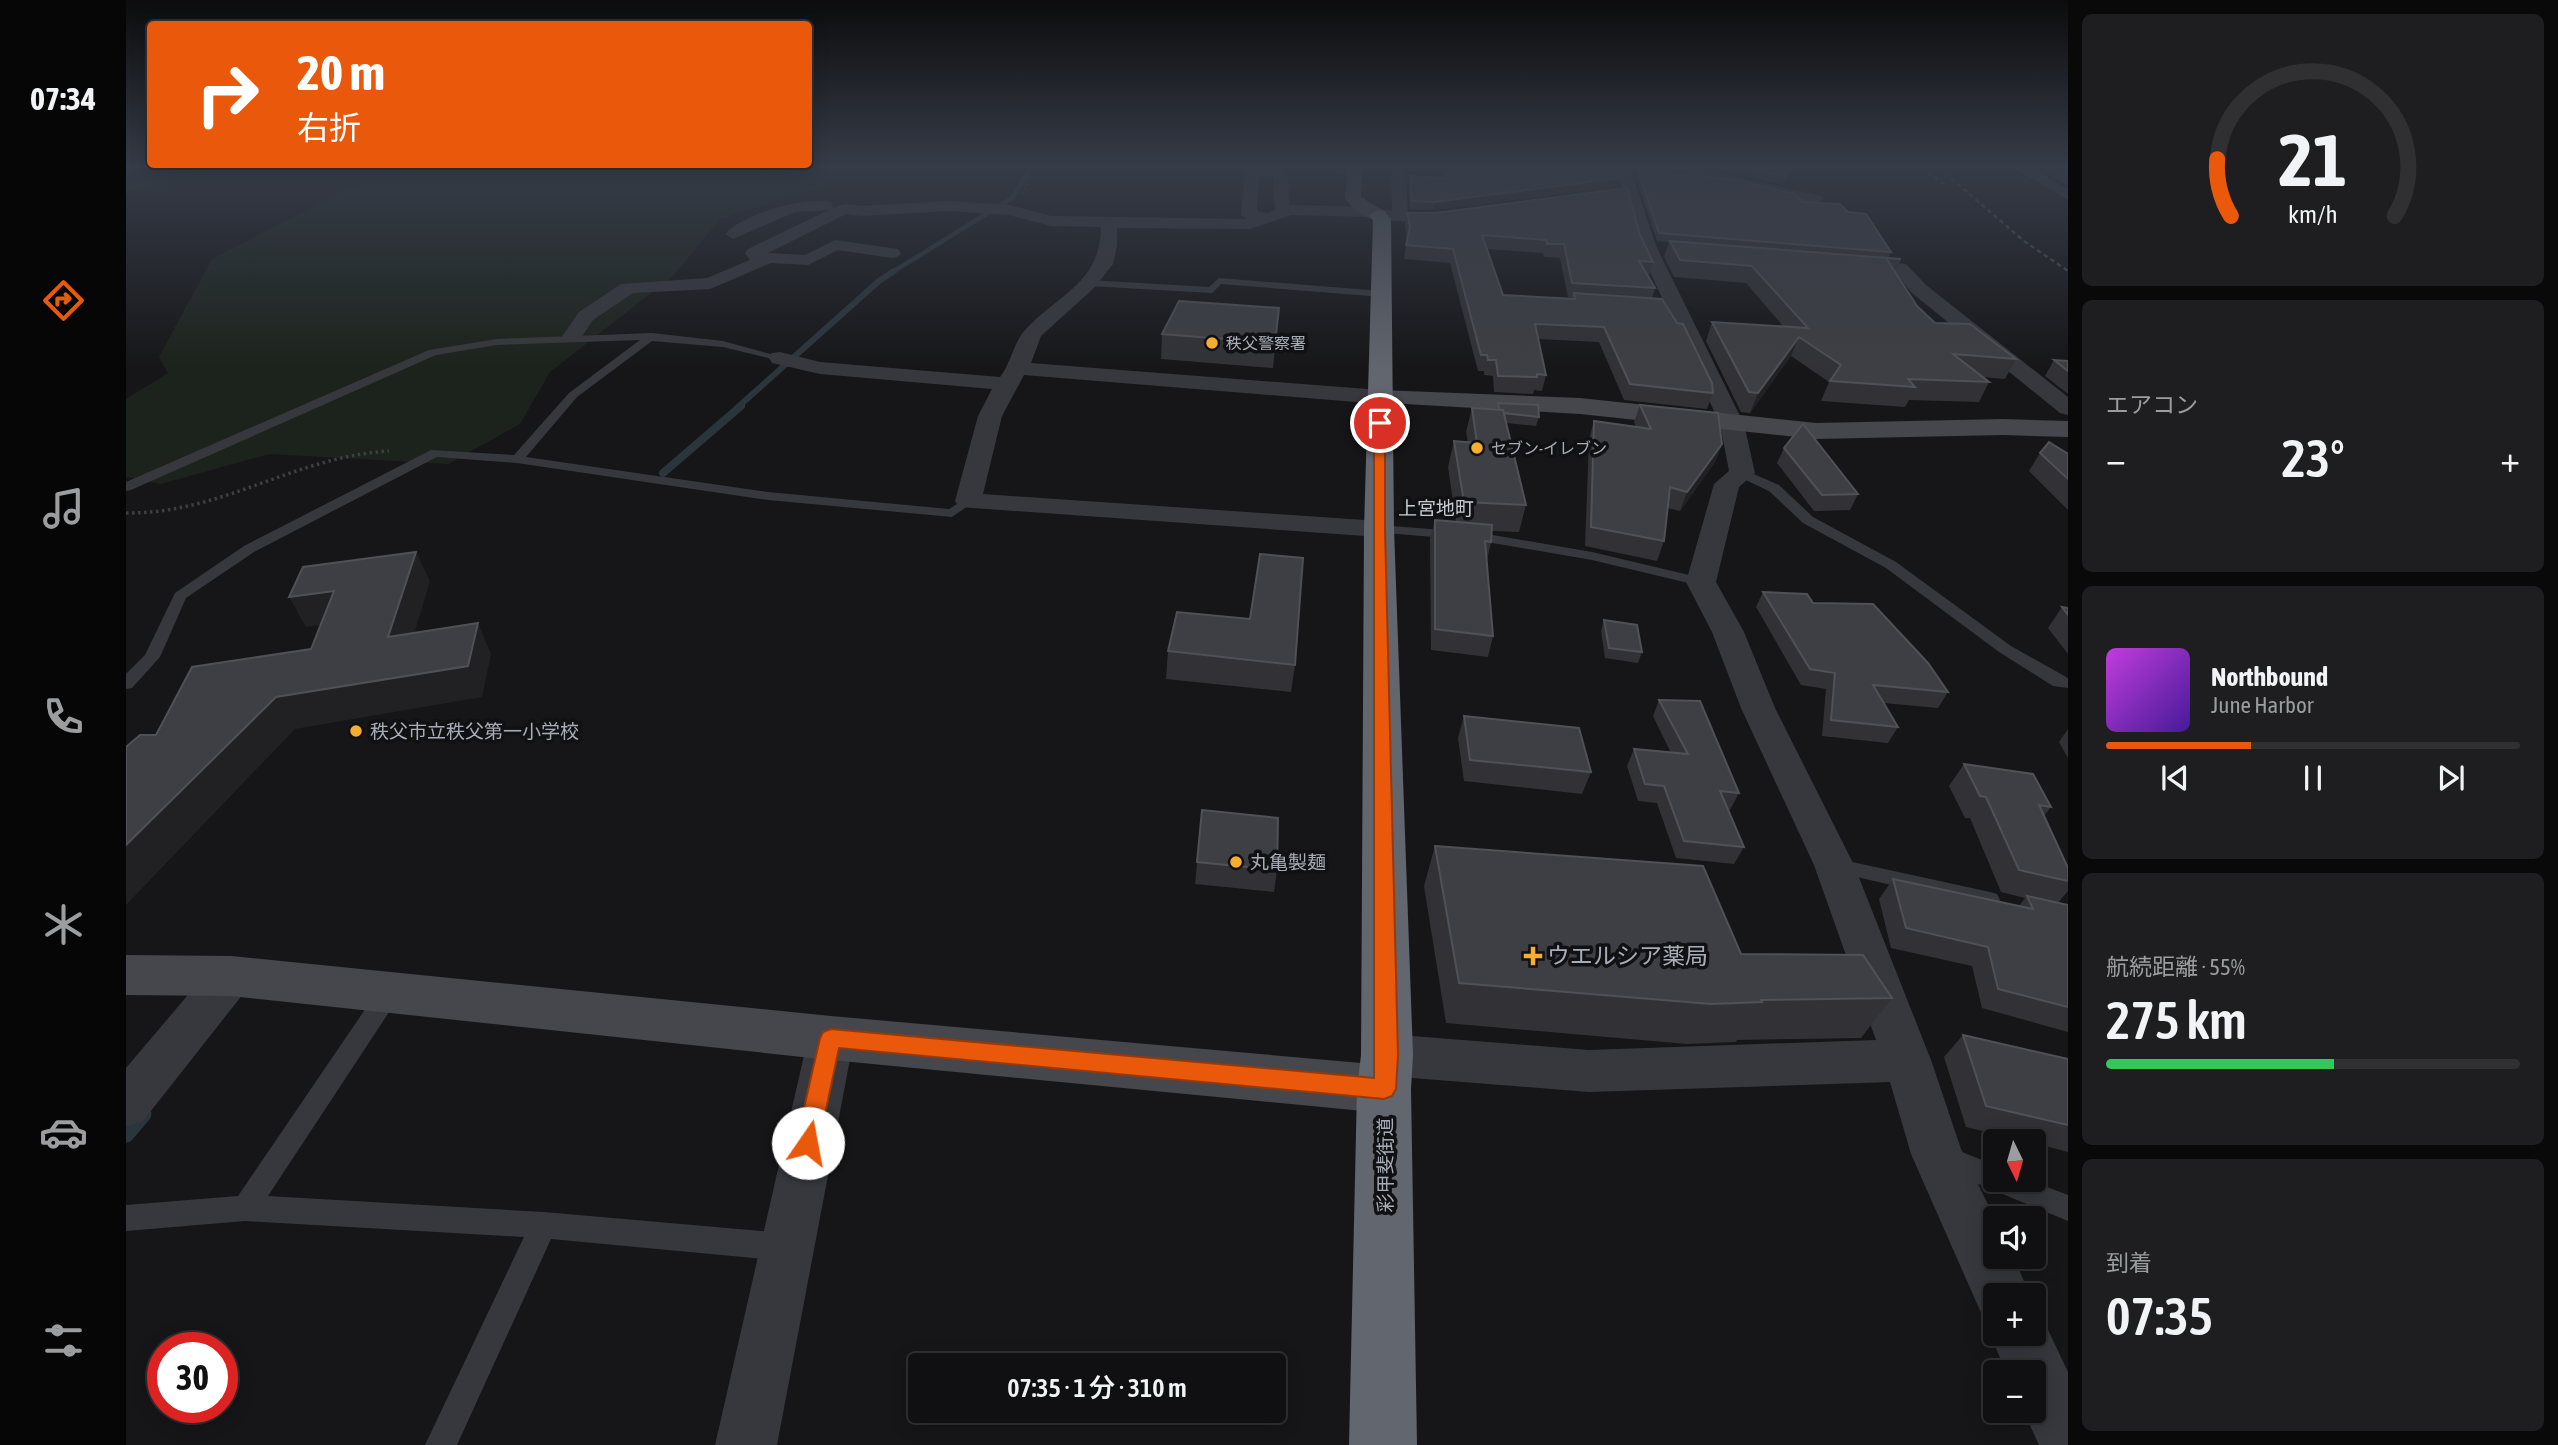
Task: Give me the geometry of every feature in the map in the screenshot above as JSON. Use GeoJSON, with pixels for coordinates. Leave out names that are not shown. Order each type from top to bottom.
{"type":"FeatureCollection","features":[{"type":"Feature","properties":{"kind":"highway","name":"彩甲斐街道"},"geometry":{"type":"LineString","coordinates":[[1382,235],[1379,529],[1386,1072],[1383,1445]]}},
{"type":"Feature","properties":{"kind":"street"},"geometry":{"type":"LineString","coordinates":[[790,235],[754,253],[756,256],[769,258],[808,260],[835,245],[892,253]]}},
{"type":"Feature","properties":{"kind":"street"},"geometry":{"type":"LineString","coordinates":[[1109,235],[1109,246],[1104,264],[1088,283],[1032,334],[990,416],[968,501],[1379,529]]}},
{"type":"Feature","properties":{"kind":"street"},"geometry":{"type":"LineString","coordinates":[[1642,235],[1670,309],[1732,424],[1742,473],[1727,484],[1701,582],[1728,632],[1758,708],[1834,865],[1907,1060],[1937,1154],[1996,1283]]}},
{"type":"Feature","properties":{"kind":"street"},"geometry":{"type":"LineString","coordinates":[[1648,248],[1674,249]]}},
{"type":"Feature","properties":{"kind":"street"},"geometry":{"type":"LineString","coordinates":[[571,338],[586,316],[628,288],[710,283],[769,258]]}},
{"type":"Feature","properties":{"kind":"street"},"geometry":{"type":"LineString","coordinates":[[1831,262],[1900,268],[1919,289],[2068,408]]}},
{"type":"Feature","properties":{"kind":"street"},"geometry":{"type":"LineString","coordinates":[[790,362],[1012,376],[1127,374],[1380,397],[1580,406],[1816,432],[2003,427],[2068,429]]}},
{"type":"Feature","properties":{"kind":"street"},"geometry":{"type":"LineString","coordinates":[[126,975],[231,976],[831,1038],[1386,1072],[1589,1071],[1907,1060]]}},
{"type":"Feature","properties":{"kind":"street"},"geometry":{"type":"LineString","coordinates":[[126,1105],[231,976]]}},
{"type":"Feature","properties":{"kind":"street"},"geometry":{"type":"LineString","coordinates":[[746,1445],[785,1247],[831,1038]]}},
{"type":"Feature","properties":{"kind":"street"},"geometry":{"type":"LineString","coordinates":[[2025,1346],[2068,1440]]}},
{"type":"Feature","properties":{"kind":"lane"},"geometry":{"type":"LineString","coordinates":[[1088,283],[1212,290],[1219,281],[1382,294]]}},
{"type":"Feature","properties":{"kind":"lane"},"geometry":{"type":"LineString","coordinates":[[517,459],[573,395],[652,336]]}},
{"type":"Feature","properties":{"kind":"lane"},"geometry":{"type":"LineString","coordinates":[[126,487],[416,358],[465,343],[652,336],[742,349],[790,362]]}},
{"type":"Feature","properties":{"kind":"lane"},"geometry":{"type":"LineString","coordinates":[[126,684],[152,657],[180,596],[249,549],[435,453],[517,459],[768,496],[952,513],[968,501]]}},
{"type":"Feature","properties":{"kind":"lane"},"geometry":{"type":"LineString","coordinates":[[1742,473],[1774,488],[1808,520],[1891,565],[2005,649],[2059,682],[2068,683]]}},
{"type":"Feature","properties":{"kind":"lane"},"geometry":{"type":"LineString","coordinates":[[1379,529],[1481,537],[1592,556],[1701,582]]}},
{"type":"Feature","properties":{"kind":"lane"},"geometry":{"type":"LineString","coordinates":[[1834,865],[2016,906]]}},
{"type":"Feature","properties":{"kind":"lane"},"geometry":{"type":"LineString","coordinates":[[245,1208],[389,993]]}},
{"type":"Feature","properties":{"kind":"lane"},"geometry":{"type":"LineString","coordinates":[[1937,1154],[1983,1173]]}},
{"type":"Feature","properties":{"kind":"lane"},"geometry":{"type":"LineString","coordinates":[[2029,1192],[2068,1208]]}},
{"type":"Feature","properties":{"kind":"lane"},"geometry":{"type":"LineString","coordinates":[[126,1218],[245,1208],[544,1225],[785,1247]]}},
{"type":"Feature","properties":{"kind":"lane"},"geometry":{"type":"LineString","coordinates":[[441,1445],[544,1225]]}},
{"type":"Feature","properties":{"kind":"path"},"geometry":{"type":"LineString","coordinates":[[126,513],[144,515],[185,509],[297,468],[373,450],[435,453]]}},
{"type":"Feature","properties":{"kind":"shaded area"},"geometry":{"type":"Polygon","coordinates":[[[258,235],[706,235],[673,276],[550,372],[520,424],[448,464],[269,454],[161,484],[126,477],[126,399],[168,373],[159,357],[212,259],[258,235]]]}},
{"type":"Feature","properties":{"kind":"building"},"geometry":{"type":"Polygon","coordinates":[[[1408,235],[1482,235],[1503,295],[1575,299],[1574,293],[1662,299],[1677,323],[1683,324],[1712,383],[1713,393],[1630,384],[1604,327],[1535,324],[1546,375],[1498,376],[1496,360],[1488,360],[1487,355],[1481,355],[1453,249],[1406,245],[1408,235]]]}},
{"type":"Feature","properties":{"kind":"building"},"geometry":{"type":"Polygon","coordinates":[[[1488,235],[1640,235],[1653,262],[1639,261],[1655,288],[1572,283],[1564,244],[1547,244],[1546,240],[1488,235]]]}},
{"type":"Feature","properties":{"kind":"building"},"geometry":{"type":"Polygon","coordinates":[[[1689,235],[1880,235],[1891,252],[1689,235]]]}},
{"type":"Feature","properties":{"kind":"building"},"geometry":{"type":"Polygon","coordinates":[[[1670,241],[1901,259],[1886,258],[1917,306],[1935,323],[1970,324],[2016,359],[1953,354],[1989,382],[1908,379],[1915,387],[1830,381],[1841,365],[1799,337],[1758,393],[1749,392],[1712,322],[1808,328],[1752,266],[1680,260],[1670,241]]]}},
{"type":"Feature","properties":{"kind":"building"},"geometry":{"type":"Polygon","coordinates":[[[1179,301],[1279,308],[1275,343],[1162,334],[1179,301]]]}},
{"type":"Feature","properties":{"kind":"building"},"geometry":{"type":"Polygon","coordinates":[[[2054,360],[2068,361],[2068,371],[2054,360]]]}},
{"type":"Feature","properties":{"kind":"building"},"geometry":{"type":"Polygon","coordinates":[[[1498,403],[1538,405],[1539,417],[1503,413],[1503,410],[1499,410],[1498,403]]]}},
{"type":"Feature","properties":{"kind":"building"},"geometry":{"type":"Polygon","coordinates":[[[1640,405],[1718,413],[1722,444],[1687,492],[1670,487],[1664,541],[1591,527],[1594,421],[1651,429],[1640,405]]]}},
{"type":"Feature","properties":{"kind":"building"},"geometry":{"type":"Polygon","coordinates":[[[1472,408],[1503,410],[1526,505],[1464,502],[1454,441],[1477,443],[1472,408]]]}},
{"type":"Feature","properties":{"kind":"building"},"geometry":{"type":"Polygon","coordinates":[[[1803,424],[1858,494],[1822,495],[1784,448],[1803,424]]]}},
{"type":"Feature","properties":{"kind":"building"},"geometry":{"type":"Polygon","coordinates":[[[2049,442],[2068,454],[2068,479],[2040,453],[2049,442]]]}},
{"type":"Feature","properties":{"kind":"building"},"geometry":{"type":"Polygon","coordinates":[[[1435,520],[1492,525],[1491,542],[1485,541],[1493,636],[1435,629],[1435,520]]]}},
{"type":"Feature","properties":{"kind":"building"},"geometry":{"type":"Polygon","coordinates":[[[416,552],[388,637],[478,623],[468,666],[276,697],[126,845],[126,747],[140,735],[156,735],[192,667],[311,649],[334,591],[289,597],[303,567],[416,552]]]}},
{"type":"Feature","properties":{"kind":"building"},"geometry":{"type":"Polygon","coordinates":[[[1260,554],[1303,558],[1295,665],[1168,651],[1177,612],[1250,619],[1260,554]]]}},
{"type":"Feature","properties":{"kind":"building"},"geometry":{"type":"Polygon","coordinates":[[[1763,592],[1807,594],[1813,603],[1873,604],[1928,663],[1948,692],[1873,685],[1898,727],[1831,720],[1835,673],[1810,669],[1763,592]]]}},
{"type":"Feature","properties":{"kind":"building"},"geometry":{"type":"Polygon","coordinates":[[[1604,620],[1637,625],[1642,652],[1609,648],[1604,620]]]}},
{"type":"Feature","properties":{"kind":"building"},"geometry":{"type":"Polygon","coordinates":[[[1659,700],[1700,701],[1739,793],[1720,791],[1744,847],[1684,841],[1664,786],[1645,784],[1634,749],[1688,754],[1659,700]]]}},
{"type":"Feature","properties":{"kind":"building"},"geometry":{"type":"Polygon","coordinates":[[[1464,716],[1579,728],[1591,772],[1470,760],[1464,716]]]}},
{"type":"Feature","properties":{"kind":"building"},"geometry":{"type":"Polygon","coordinates":[[[1964,764],[2033,774],[2051,807],[2039,805],[2068,868],[2068,881],[2019,870],[1986,797],[1980,796],[1964,764]]]}},
{"type":"Feature","properties":{"kind":"building"},"geometry":{"type":"Polygon","coordinates":[[[1202,810],[1278,818],[1277,870],[1197,862],[1202,810]]]}},
{"type":"Feature","properties":{"kind":"building"},"geometry":{"type":"Polygon","coordinates":[[[1435,846],[1703,866],[1741,954],[1863,955],[1892,998],[1761,1000],[1762,1002],[1711,1004],[1459,983],[1435,846]]]}},
{"type":"Feature","properties":{"kind":"building"},"geometry":{"type":"Polygon","coordinates":[[[1893,879],[2033,909],[2027,896],[2068,905],[2068,1007],[1998,989],[1988,947],[1906,928],[1893,879]]]}},
{"type":"Feature","properties":{"kind":"building"},"geometry":{"type":"Polygon","coordinates":[[[1963,1035],[2068,1059],[2068,1125],[1986,1106],[1963,1035]]]}},
{"type":"Feature","properties":{"kind":"waterway"},"geometry":{"type":"LineString","coordinates":[[891,273],[952,235]]}},
{"type":"Feature","properties":{"kind":"waterway"},"geometry":{"type":"LineString","coordinates":[[738,407],[891,273]]}},
{"type":"Feature","properties":{"kind":"waterway"},"geometry":{"type":"LineString","coordinates":[[663,473],[741,406]]}},
{"type":"Feature","properties":{"kind":"waterway"},"geometry":{"type":"LineString","coordinates":[[126,1134],[143,1114]]}},
{"type":"Feature","properties":{"kind":"railway"},"geometry":{"type":"LineString","coordinates":[[2018,235],[2068,271]]}},
{"type":"Feature","properties":{"kind":"place","name":"秩父警察署"},"geometry":{"type":"Point","coordinates":[1212,343]}},
{"type":"Feature","properties":{"kind":"place","name":"セブン-イレブン"},"geometry":{"type":"Point","coordinates":[1477,448]}},
{"type":"Feature","properties":{"kind":"place","name":"秩父市立秩父第一小学校"},"geometry":{"type":"Point","coordinates":[356,731]}},
{"type":"Feature","properties":{"kind":"place","name":"丸亀製麺"},"geometry":{"type":"Point","coordinates":[1236,862]}},
{"type":"Feature","properties":{"kind":"place","name":"ウエルシア薬局"},"geometry":{"type":"Point","coordinates":[1533,956]}},
{"type":"Feature","properties":{"kind":"district","name":"上宮地町"},"geometry":{"type":"Point","coordinates":[1436,508]}},
{"type":"Feature","properties":{"kind":"route"},"geometry":{"type":"LineString","coordinates":[[808,1143],[831,1038],[1384,1089],[1387,1055],[1379,529],[1380,423]]}}]}
